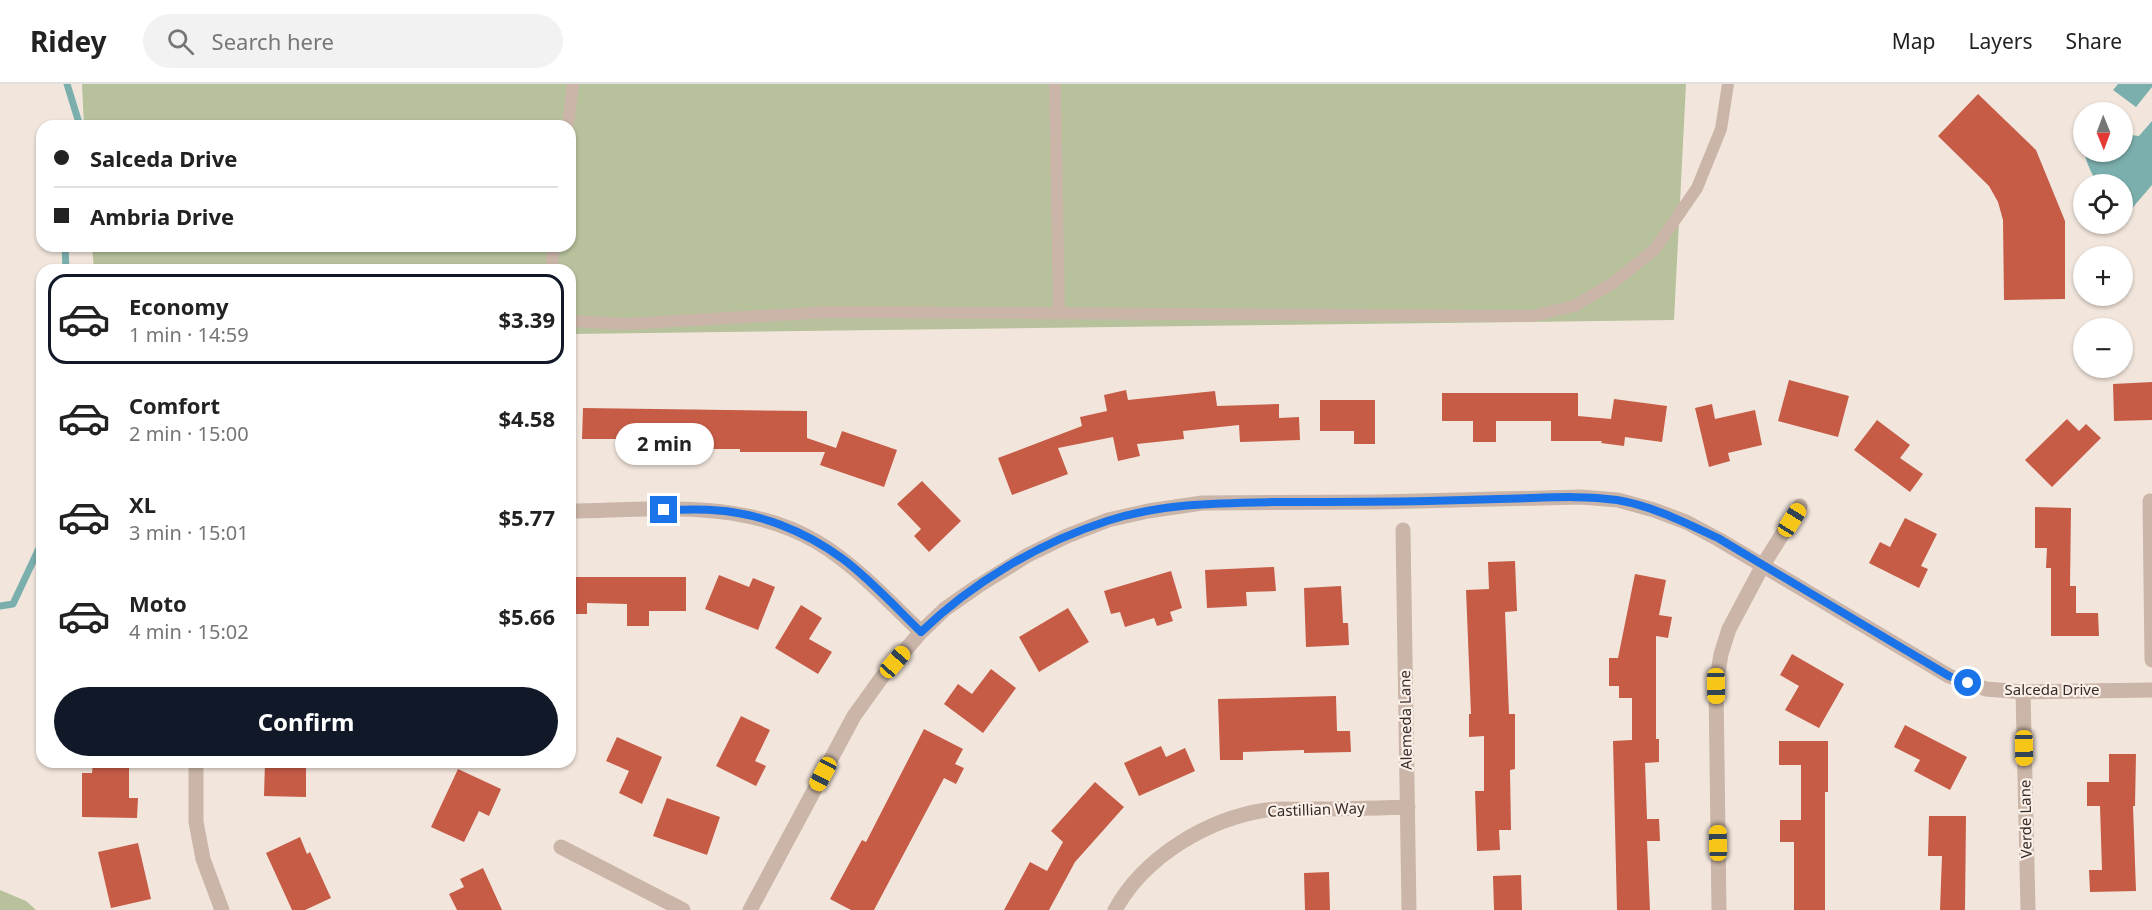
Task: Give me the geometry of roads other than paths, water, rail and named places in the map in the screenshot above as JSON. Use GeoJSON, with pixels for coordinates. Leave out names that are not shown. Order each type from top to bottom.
{"type":"FeatureCollection","features":[{"type":"Feature","properties":{"kind":"street","name":"Salceda Drive"},"geometry":{"type":"LineString","coordinates":[[750,910],[854,716],[882,677],[921,632],[945,609],[1028,555],[1108,520],[1148,511],[1202,503],[1389,502],[1581,497],[1618,500],[1686,522],[1718,538],[1949,676],[1986,689],[2023,692],[2152,690]]}},
{"type":"Feature","properties":{"kind":"street"},"geometry":{"type":"LineString","coordinates":[[2150,501],[2152,660]]}},
{"type":"Feature","properties":{"kind":"street"},"geometry":{"type":"LineString","coordinates":[[1719,910],[1716,686],[1721,654],[1729,629],[1763,565],[1800,506]]}},
{"type":"Feature","properties":{"kind":"street"},"geometry":{"type":"LineString","coordinates":[[576,511],[711,510],[746,514],[781,525],[816,541],[845,560],[921,632]]}},
{"type":"Feature","properties":{"kind":"street","name":"Alemeda Lane"},"geometry":{"type":"LineString","coordinates":[[1403,530],[1409,910]]}},
{"type":"Feature","properties":{"kind":"street","name":"Verde Lane"},"geometry":{"type":"LineString","coordinates":[[2023,692],[2028,910]]}},
{"type":"Feature","properties":{"kind":"street"},"geometry":{"type":"LineString","coordinates":[[196,768],[196,822],[203,859],[222,910]]}},
{"type":"Feature","properties":{"kind":"street","name":"Castillian Way"},"geometry":{"type":"LineString","coordinates":[[1115,910],[1141,875],[1170,849],[1203,830],[1232,819],[1267,810],[1408,807]]}},
{"type":"Feature","properties":{"kind":"street"},"geometry":{"type":"LineString","coordinates":[[561,847],[683,910]]}},
{"type":"Feature","properties":{"kind":"lane"},"geometry":{"type":"LineString","coordinates":[[569,120],[573,84]]}},
{"type":"Feature","properties":{"kind":"lane"},"geometry":{"type":"LineString","coordinates":[[1055,84],[1059,313]]}},
{"type":"Feature","properties":{"kind":"lane"},"geometry":{"type":"LineString","coordinates":[[576,321],[626,324],[829,312],[1532,316],[1574,306],[1613,283],[1655,249],[1697,188],[1720,129],[1728,84]]}},
{"type":"Feature","properties":{"kind":"water"},"geometry":{"type":"Polygon","coordinates":[[[2118,84],[2152,84],[2136,107],[2133,102],[2129,102],[2113,90],[2118,84]]]}},
{"type":"Feature","properties":{"kind":"water"},"geometry":{"type":"Polygon","coordinates":[[[2152,121],[2152,185],[2133,207],[2133,174],[2093,174],[2087,162],[2133,162],[2133,135],[2139,136],[2152,121]]]}},
{"type":"Feature","properties":{"kind":"waterway"},"geometry":{"type":"LineString","coordinates":[[67,84],[78,120]]}},
{"type":"Feature","properties":{"kind":"waterway"},"geometry":{"type":"LineString","coordinates":[[65,252],[66,264]]}},
{"type":"Feature","properties":{"kind":"waterway"},"geometry":{"type":"LineString","coordinates":[[0,606],[13,604],[36,555]]}}]}
